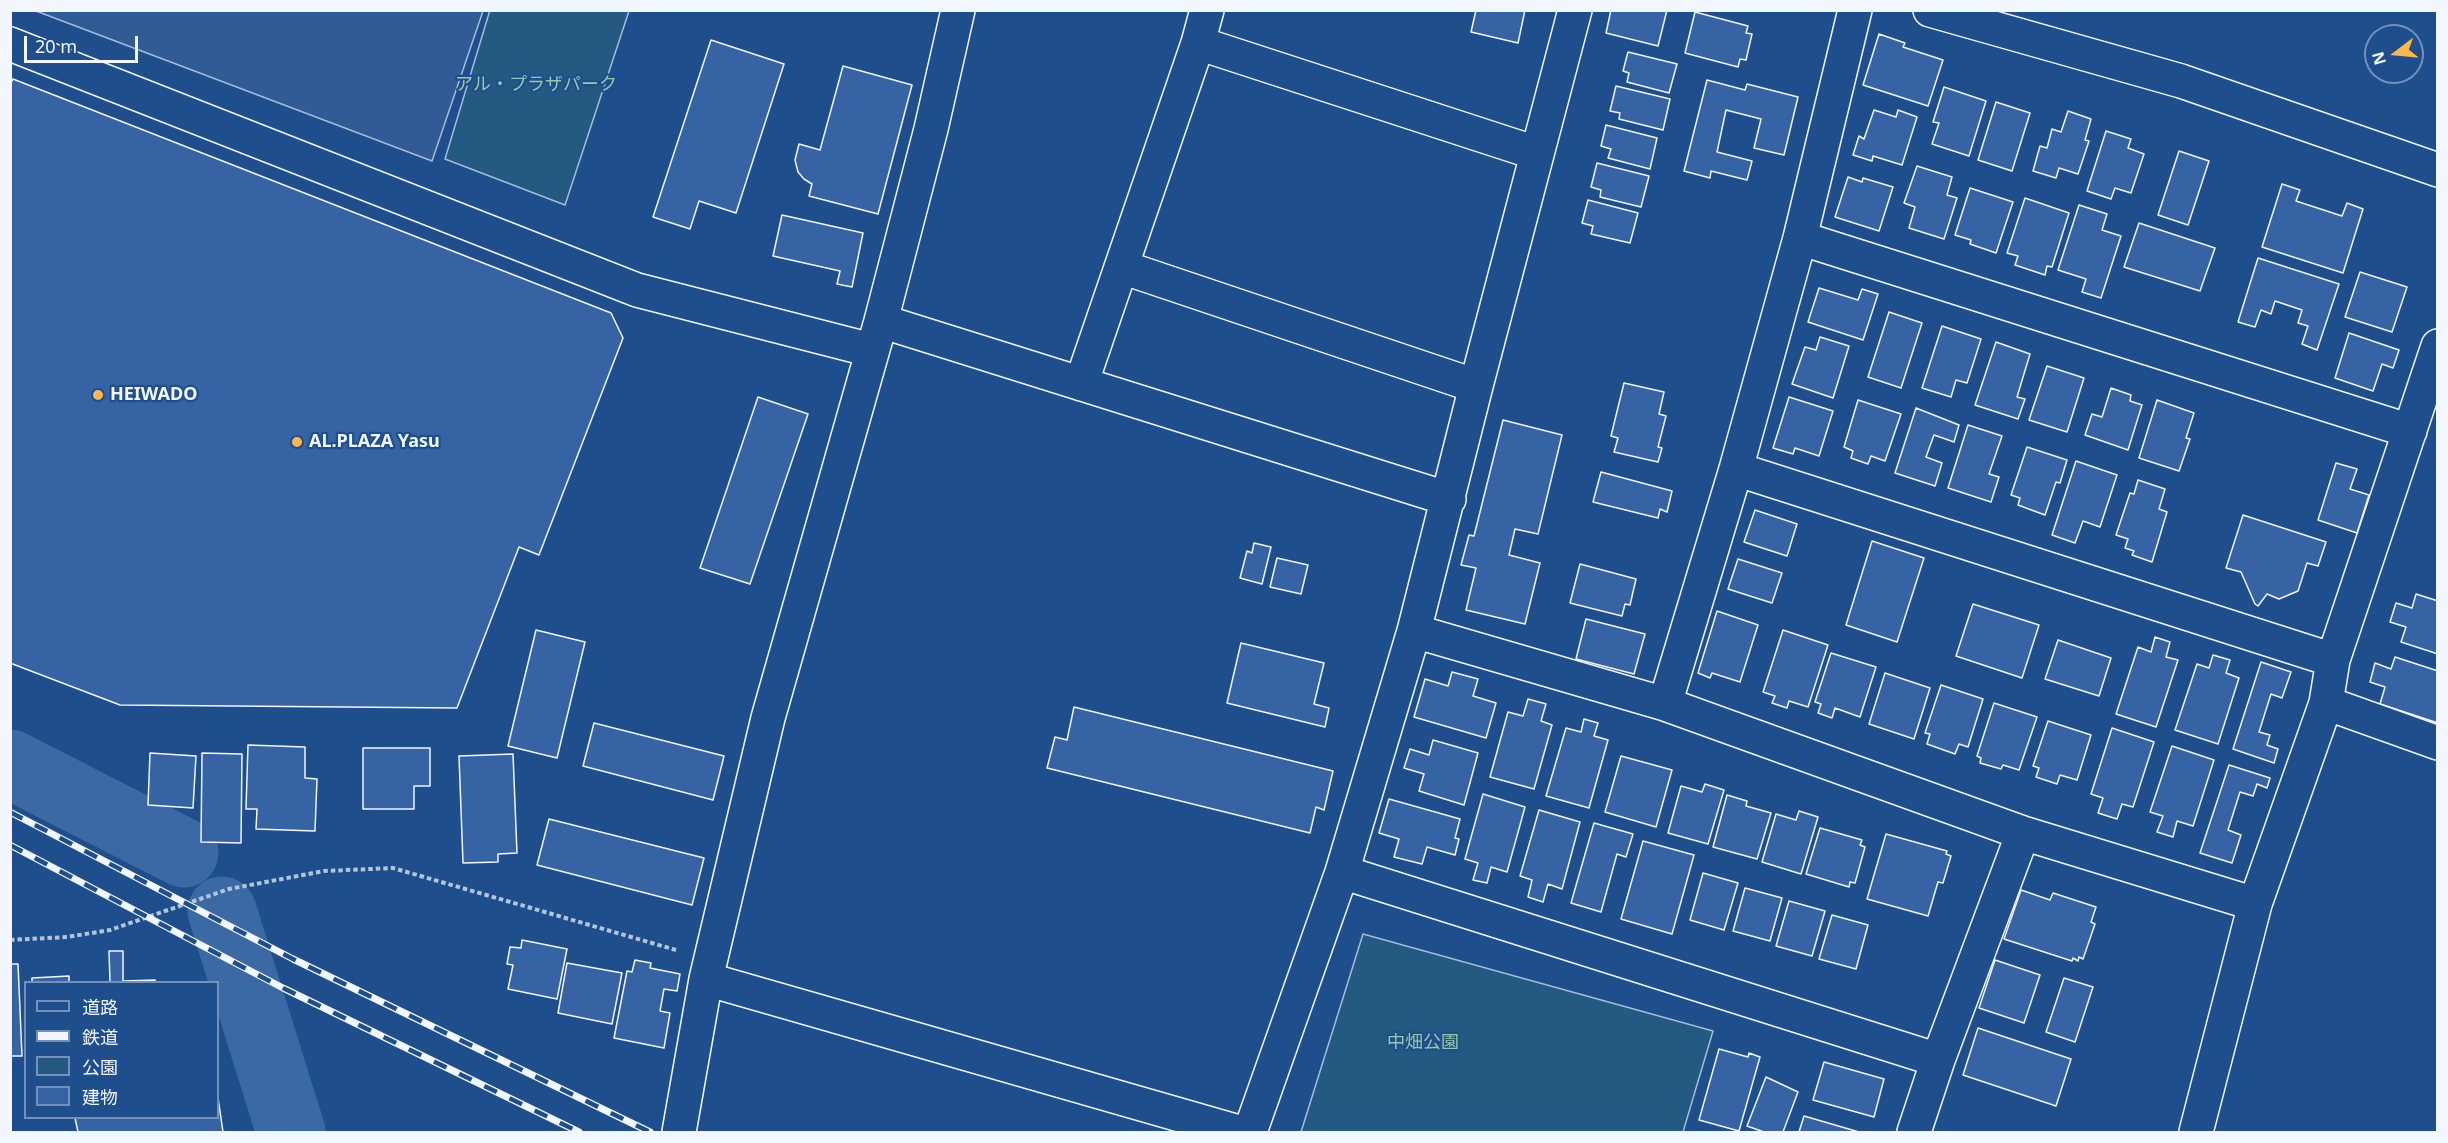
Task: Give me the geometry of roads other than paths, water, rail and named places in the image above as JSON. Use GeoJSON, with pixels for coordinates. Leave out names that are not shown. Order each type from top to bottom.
{"type":"FeatureCollection","features":[{"type":"Feature","properties":{"kind":"street"},"geometry":{"type":"LineString","coordinates":[[680,1132],[708,969],[768,718],[876,336],[931,129],[958,10]]}},
{"type":"Feature","properties":{"kind":"street"},"geometry":{"type":"LineString","coordinates":[[1081,384],[1198,43],[1207,10]]}},
{"type":"Feature","properties":{"kind":"street"},"geometry":{"type":"LineString","coordinates":[[1250,1132],[1342,872],[1414,631],[1536,153],[1575,10]]}},
{"type":"Feature","properties":{"kind":"street"},"geometry":{"type":"LineString","coordinates":[[1665,704],[1736,470],[1800,238],[1855,10]]}},
{"type":"Feature","properties":{"kind":"street"},"geometry":{"type":"LineString","coordinates":[[1930,10],[2181,81],[2438,170]]}},
{"type":"Feature","properties":{"kind":"street"},"geometry":{"type":"LineString","coordinates":[[1198,43],[1536,153]]}},
{"type":"Feature","properties":{"kind":"street"},"geometry":{"type":"LineString","coordinates":[[10,44],[637,290],[876,336],[1081,384],[1449,499]]}},
{"type":"Feature","properties":{"kind":"street"},"geometry":{"type":"LineString","coordinates":[[1800,238],[2410,431]]}},
{"type":"Feature","properties":{"kind":"street"},"geometry":{"type":"LineString","coordinates":[[1122,267],[1476,386]]}},
{"type":"Feature","properties":{"kind":"street"},"geometry":{"type":"LineString","coordinates":[[2198,1132],[2255,904],[2326,703],[2333,660],[2438,346]]}},
{"type":"Feature","properties":{"kind":"street"},"geometry":{"type":"LineString","coordinates":[[1736,470],[2333,660]]}},
{"type":"Feature","properties":{"kind":"street"},"geometry":{"type":"LineString","coordinates":[[1414,631],[1665,704],[2023,833],[2255,904]]}},
{"type":"Feature","properties":{"kind":"street"},"geometry":{"type":"LineString","coordinates":[[2326,703],[2438,743]]}},
{"type":"Feature","properties":{"kind":"street"},"geometry":{"type":"LineString","coordinates":[[1914,1132],[1938,1060],[2023,833]]}},
{"type":"Feature","properties":{"kind":"street"},"geometry":{"type":"LineString","coordinates":[[1342,872],[1938,1060]]}},
{"type":"Feature","properties":{"kind":"street"},"geometry":{"type":"LineString","coordinates":[[708,969],[1239,1132]]}},
{"type":"Feature","properties":{"kind":"waterway"},"geometry":{"type":"LineString","coordinates":[[10,764],[184,853]]}},
{"type":"Feature","properties":{"kind":"waterway"},"geometry":{"type":"LineString","coordinates":[[222,911],[291,1132]]}},
{"type":"Feature","properties":{"kind":"railway"},"geometry":{"type":"LineString","coordinates":[[10,812],[293,959],[650,1132]]}},
{"type":"Feature","properties":{"kind":"railway"},"geometry":{"type":"LineString","coordinates":[[10,845],[283,988],[579,1132]]}},
{"type":"Feature","properties":{"kind":"place","name":"HEIWADO"},"geometry":{"type":"Point","coordinates":[98,395]}},
{"type":"Feature","properties":{"kind":"place","name":"AL.PLAZA Yasu"},"geometry":{"type":"Point","coordinates":[297,442]}},
{"type":"Feature","properties":{"kind":"park label","name":"アル・プラザパーク"},"geometry":{"type":"Point","coordinates":[536,85]}},
{"type":"Feature","properties":{"kind":"park label","name":"中畑公園"},"geometry":{"type":"Point","coordinates":[1423,1043]}}]}
